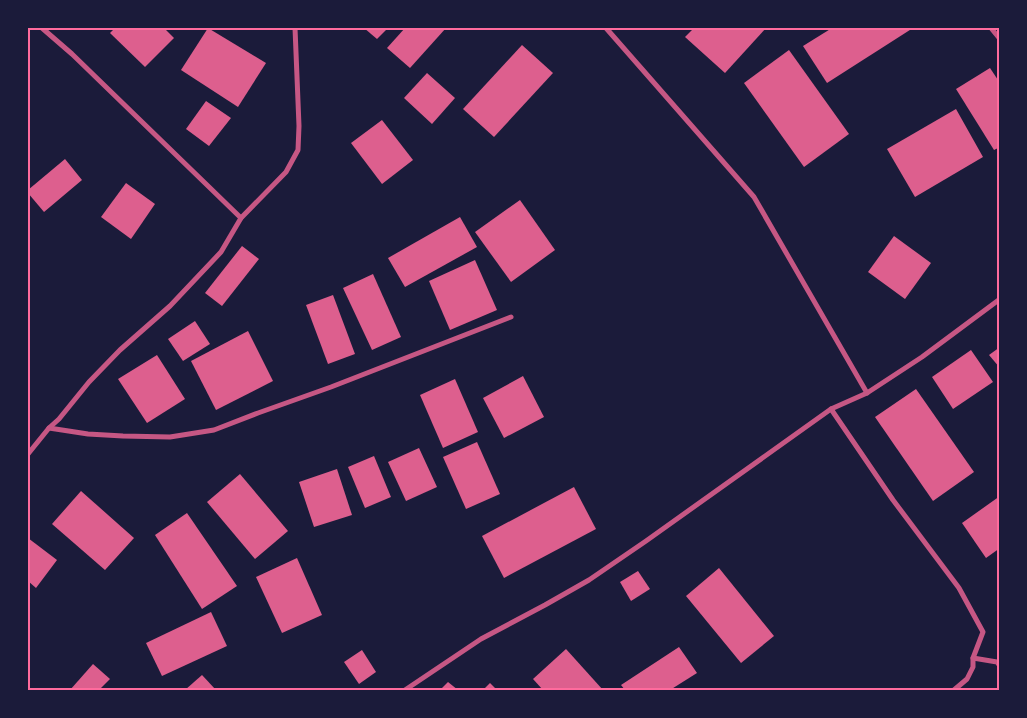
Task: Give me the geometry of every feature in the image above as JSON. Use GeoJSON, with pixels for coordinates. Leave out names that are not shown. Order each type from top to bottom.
{"type":"FeatureCollection","features":[{"type":"Feature","properties":{"kind":"street"},"geometry":{"type":"LineString","coordinates":[[42,28],[72,54],[241,218]]}},
{"type":"Feature","properties":{"kind":"street"},"geometry":{"type":"LineString","coordinates":[[28,454],[89,382],[120,350],[170,306],[221,252],[241,218],[286,172],[298,150],[299,126],[295,28]]}},
{"type":"Feature","properties":{"kind":"street"},"geometry":{"type":"LineString","coordinates":[[606,28],[754,197],[867,393]]}},
{"type":"Feature","properties":{"kind":"street"},"geometry":{"type":"LineString","coordinates":[[991,28],[1000,39]]}},
{"type":"Feature","properties":{"kind":"street"},"geometry":{"type":"LineString","coordinates":[[405,690],[481,639],[589,580],[831,409],[867,393],[922,357],[1000,299]]}},
{"type":"Feature","properties":{"kind":"street"},"geometry":{"type":"LineString","coordinates":[[49,428],[88,434],[170,437],[214,430],[511,317]]}},
{"type":"Feature","properties":{"kind":"street"},"geometry":{"type":"LineString","coordinates":[[831,409],[893,500],[959,588],[983,632],[967,679],[954,690]]}},
{"type":"Feature","properties":{"kind":"street"},"geometry":{"type":"LineString","coordinates":[[973,658],[997,662],[1000,666]]}},
{"type":"Feature","properties":{"kind":"building"},"geometry":{"type":"Polygon","coordinates":[[[115,28],[164,28],[174,38],[145,67],[110,33],[115,28]]]}},
{"type":"Feature","properties":{"kind":"building"},"geometry":{"type":"Polygon","coordinates":[[[208,28],[266,63],[238,107],[181,70],[208,28]]]}},
{"type":"Feature","properties":{"kind":"building"},"geometry":{"type":"Polygon","coordinates":[[[364,28],[388,28],[377,39],[364,28]]]}},
{"type":"Feature","properties":{"kind":"building"},"geometry":{"type":"Polygon","coordinates":[[[405,28],[446,28],[410,68],[387,48],[405,28]]]}},
{"type":"Feature","properties":{"kind":"building"},"geometry":{"type":"Polygon","coordinates":[[[694,28],[766,28],[725,73],[685,37],[694,28]]]}},
{"type":"Feature","properties":{"kind":"building"},"geometry":{"type":"Polygon","coordinates":[[[832,28],[913,28],[827,83],[803,46],[832,28]]]}},
{"type":"Feature","properties":{"kind":"building"},"geometry":{"type":"Polygon","coordinates":[[[522,45],[553,73],[494,137],[463,109],[522,45]]]}},
{"type":"Feature","properties":{"kind":"building"},"geometry":{"type":"Polygon","coordinates":[[[789,50],[849,134],[804,167],[744,83],[789,50]]]}},
{"type":"Feature","properties":{"kind":"building"},"geometry":{"type":"Polygon","coordinates":[[[990,68],[1000,83],[1000,147],[994,150],[956,89],[990,68]]]}},
{"type":"Feature","properties":{"kind":"building"},"geometry":{"type":"Polygon","coordinates":[[[427,73],[455,98],[432,124],[404,98],[427,73]]]}},
{"type":"Feature","properties":{"kind":"building"},"geometry":{"type":"Polygon","coordinates":[[[206,101],[231,118],[209,146],[186,129],[206,101]]]}},
{"type":"Feature","properties":{"kind":"building"},"geometry":{"type":"Polygon","coordinates":[[[956,109],[983,157],[915,197],[887,149],[956,109]]]}},
{"type":"Feature","properties":{"kind":"building"},"geometry":{"type":"Polygon","coordinates":[[[382,120],[413,160],[382,184],[351,143],[382,120]]]}},
{"type":"Feature","properties":{"kind":"building"},"geometry":{"type":"Polygon","coordinates":[[[65,159],[82,180],[44,212],[28,193],[28,190],[65,159]]]}},
{"type":"Feature","properties":{"kind":"building"},"geometry":{"type":"Polygon","coordinates":[[[126,183],[155,204],[131,239],[101,217],[126,183]]]}},
{"type":"Feature","properties":{"kind":"building"},"geometry":{"type":"Polygon","coordinates":[[[520,200],[555,250],[511,282],[475,232],[520,200]]]}},
{"type":"Feature","properties":{"kind":"building"},"geometry":{"type":"Polygon","coordinates":[[[460,217],[477,247],[405,287],[388,258],[460,217]]]}},
{"type":"Feature","properties":{"kind":"building"},"geometry":{"type":"Polygon","coordinates":[[[894,236],[931,263],[905,299],[868,272],[894,236]]]}},
{"type":"Feature","properties":{"kind":"building"},"geometry":{"type":"Polygon","coordinates":[[[242,246],[259,259],[222,306],[205,293],[242,246]]]}},
{"type":"Feature","properties":{"kind":"building"},"geometry":{"type":"Polygon","coordinates":[[[475,260],[497,310],[450,330],[429,281],[475,260]]]}},
{"type":"Feature","properties":{"kind":"building"},"geometry":{"type":"Polygon","coordinates":[[[373,274],[401,337],[372,350],[343,288],[373,274]]]}},
{"type":"Feature","properties":{"kind":"building"},"geometry":{"type":"Polygon","coordinates":[[[333,295],[355,354],[328,364],[306,305],[333,295]]]}},
{"type":"Feature","properties":{"kind":"building"},"geometry":{"type":"Polygon","coordinates":[[[195,321],[210,344],[183,361],[168,339],[195,321]]]}},
{"type":"Feature","properties":{"kind":"building"},"geometry":{"type":"Polygon","coordinates":[[[248,331],[273,381],[216,410],[191,361],[248,331]]]}},
{"type":"Feature","properties":{"kind":"building"},"geometry":{"type":"Polygon","coordinates":[[[1000,347],[1000,368],[989,355],[1000,347]]]}},
{"type":"Feature","properties":{"kind":"building"},"geometry":{"type":"Polygon","coordinates":[[[971,350],[993,382],[953,409],[932,377],[971,350]]]}},
{"type":"Feature","properties":{"kind":"building"},"geometry":{"type":"Polygon","coordinates":[[[157,355],[185,399],[147,423],[118,379],[157,355]]]}},
{"type":"Feature","properties":{"kind":"building"},"geometry":{"type":"Polygon","coordinates":[[[523,376],[544,417],[504,438],[483,398],[523,376]]]}},
{"type":"Feature","properties":{"kind":"building"},"geometry":{"type":"Polygon","coordinates":[[[455,379],[478,432],[443,448],[420,395],[455,379]]]}},
{"type":"Feature","properties":{"kind":"building"},"geometry":{"type":"Polygon","coordinates":[[[916,389],[974,472],[933,501],[875,417],[916,389]]]}},
{"type":"Feature","properties":{"kind":"building"},"geometry":{"type":"Polygon","coordinates":[[[477,442],[500,494],[466,509],[443,457],[477,442]]]}},
{"type":"Feature","properties":{"kind":"building"},"geometry":{"type":"Polygon","coordinates":[[[419,448],[437,487],[406,501],[388,462],[419,448]]]}},
{"type":"Feature","properties":{"kind":"building"},"geometry":{"type":"Polygon","coordinates":[[[374,456],[391,497],[365,508],[348,467],[374,456]]]}},
{"type":"Feature","properties":{"kind":"building"},"geometry":{"type":"Polygon","coordinates":[[[337,469],[352,515],[314,527],[299,482],[337,469]]]}},
{"type":"Feature","properties":{"kind":"building"},"geometry":{"type":"Polygon","coordinates":[[[240,474],[288,531],[255,559],[207,502],[240,474]]]}},
{"type":"Feature","properties":{"kind":"building"},"geometry":{"type":"Polygon","coordinates":[[[574,487],[596,529],[504,578],[482,536],[574,487]]]}},
{"type":"Feature","properties":{"kind":"building"},"geometry":{"type":"Polygon","coordinates":[[[81,491],[134,538],[105,570],[52,524],[81,491]]]}},
{"type":"Feature","properties":{"kind":"building"},"geometry":{"type":"Polygon","coordinates":[[[1000,496],[1000,548],[986,558],[962,523],[1000,496]]]}},
{"type":"Feature","properties":{"kind":"building"},"geometry":{"type":"Polygon","coordinates":[[[187,513],[237,586],[202,609],[155,535],[187,513]]]}},
{"type":"Feature","properties":{"kind":"building"},"geometry":{"type":"Polygon","coordinates":[[[28,538],[57,560],[36,588],[28,581],[28,538]]]}},
{"type":"Feature","properties":{"kind":"building"},"geometry":{"type":"Polygon","coordinates":[[[297,558],[322,615],[282,633],[256,577],[297,558]]]}},
{"type":"Feature","properties":{"kind":"building"},"geometry":{"type":"Polygon","coordinates":[[[719,568],[774,636],[741,663],[686,596],[719,568]]]}},
{"type":"Feature","properties":{"kind":"building"},"geometry":{"type":"Polygon","coordinates":[[[638,571],[650,589],[631,601],[620,582],[638,571]]]}},
{"type":"Feature","properties":{"kind":"building"},"geometry":{"type":"Polygon","coordinates":[[[211,612],[227,646],[162,676],[146,643],[211,612]]]}},
{"type":"Feature","properties":{"kind":"building"},"geometry":{"type":"Polygon","coordinates":[[[679,647],[697,673],[670,690],[625,690],[621,685],[679,647]]]}},
{"type":"Feature","properties":{"kind":"building"},"geometry":{"type":"Polygon","coordinates":[[[566,649],[603,690],[543,690],[533,679],[566,649]]]}},
{"type":"Feature","properties":{"kind":"building"},"geometry":{"type":"Polygon","coordinates":[[[362,650],[376,672],[359,684],[344,662],[362,650]]]}},
{"type":"Feature","properties":{"kind":"building"},"geometry":{"type":"Polygon","coordinates":[[[93,664],[110,679],[99,690],[70,690],[93,664]]]}},
{"type":"Feature","properties":{"kind":"building"},"geometry":{"type":"Polygon","coordinates":[[[202,675],[216,690],[185,690],[202,675]]]}},
{"type":"Feature","properties":{"kind":"building"},"geometry":{"type":"Polygon","coordinates":[[[448,682],[458,690],[440,690],[448,682]]]}},
{"type":"Feature","properties":{"kind":"building"},"geometry":{"type":"Polygon","coordinates":[[[490,683],[497,690],[483,690],[490,683]]]}}]}
